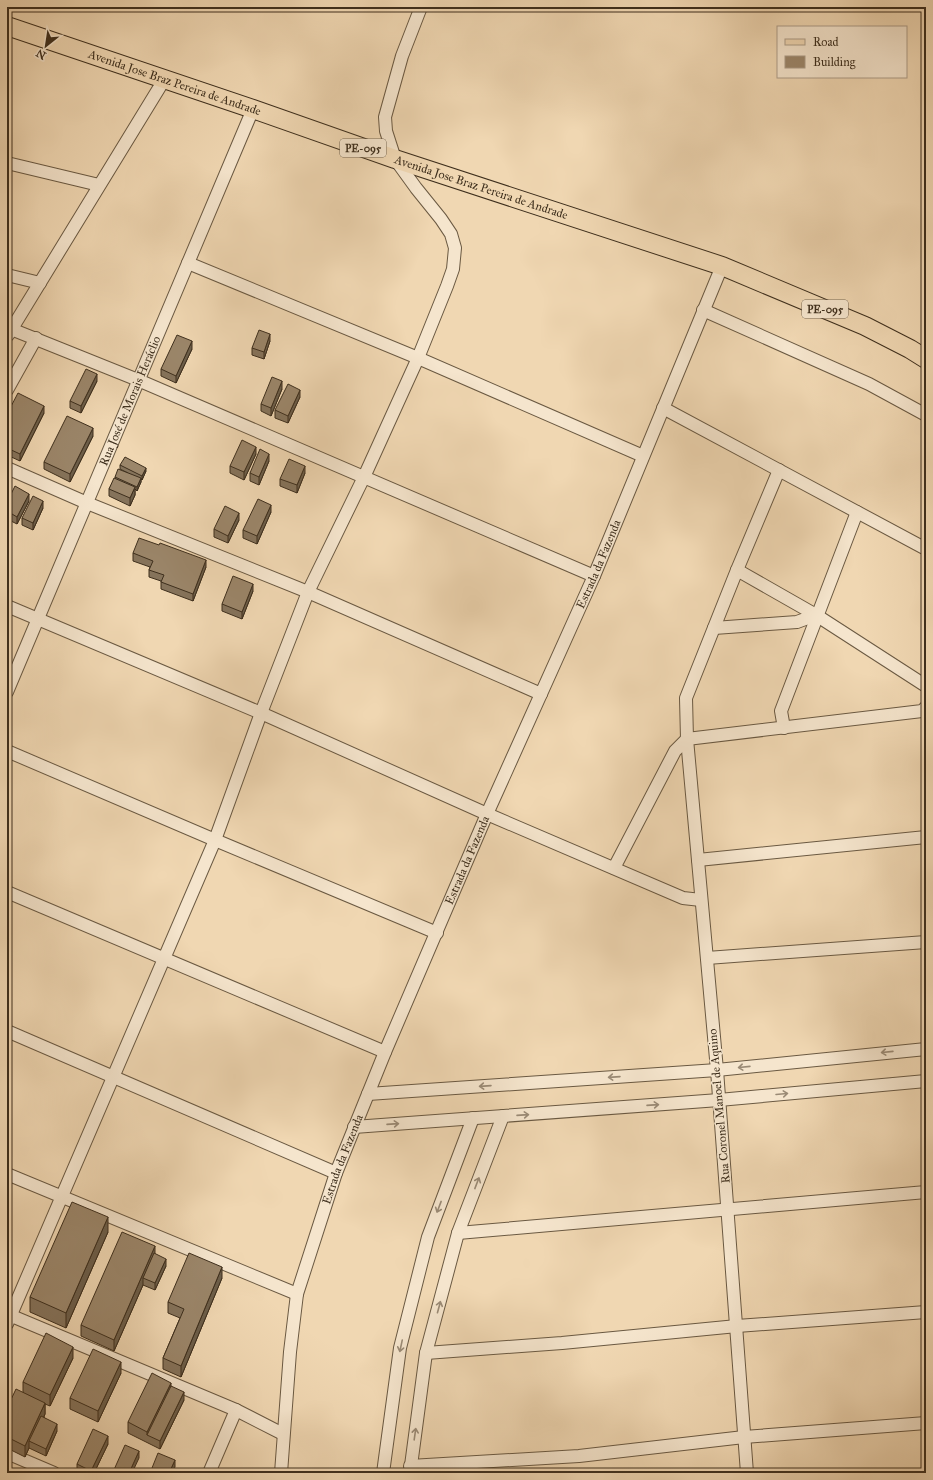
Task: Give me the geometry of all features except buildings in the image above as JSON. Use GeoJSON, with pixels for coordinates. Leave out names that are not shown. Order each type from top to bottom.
{"type":"FeatureCollection","features":[{"type":"Feature","properties":{"kind":"main road","name":"Avenida Jose Braz Pereira de Andrade"},"geometry":{"type":"LineString","coordinates":[[7,26],[253,109],[395,159],[722,266],[865,326],[926,359]]}},
{"type":"Feature","properties":{"kind":"street"},"geometry":{"type":"LineString","coordinates":[[283,1434],[236,1410],[8,1318],[215,840],[308,592],[364,477],[418,358],[453,269],[455,248],[451,234],[395,159],[386,131],[385,118],[402,56],[421,7]]}},
{"type":"Feature","properties":{"kind":"street"},"geometry":{"type":"LineString","coordinates":[[164,80],[9,333],[36,338],[138,380],[594,576]]}},
{"type":"Feature","properties":{"kind":"street","name":"Rua José de Morais Heráclio"},"geometry":{"type":"LineString","coordinates":[[7,692],[253,109]]}},
{"type":"Feature","properties":{"kind":"street"},"geometry":{"type":"LineString","coordinates":[[7,163],[99,185]]}},
{"type":"Feature","properties":{"kind":"street"},"geometry":{"type":"LineString","coordinates":[[188,263],[418,358],[643,456]]}},
{"type":"Feature","properties":{"kind":"street","name":"Estrada da Fazenda"},"geometry":{"type":"LineString","coordinates":[[281,1473],[290,1352],[297,1294],[336,1173],[385,1052],[487,814],[594,576],[722,266]]}},
{"type":"Feature","properties":{"kind":"street"},"geometry":{"type":"LineString","coordinates":[[7,275],[40,283]]}},
{"type":"Feature","properties":{"kind":"street"},"geometry":{"type":"LineString","coordinates":[[703,310],[868,384],[926,415]]}},
{"type":"Feature","properties":{"kind":"street"},"geometry":{"type":"LineString","coordinates":[[7,390],[36,338]]}},
{"type":"Feature","properties":{"kind":"street"},"geometry":{"type":"LineString","coordinates":[[663,408],[926,549]]}},
{"type":"Feature","properties":{"kind":"street"},"geometry":{"type":"LineString","coordinates":[[7,468],[87,503],[308,592],[541,694]]}},
{"type":"Feature","properties":{"kind":"street","name":"Rua Coronel Manoel de Aquino"},"geometry":{"type":"LineString","coordinates":[[747,1473],[717,1070],[687,739],[686,698],[779,470]]}},
{"type":"Feature","properties":{"kind":"street"},"geometry":{"type":"LineString","coordinates":[[784,728],[781,712],[816,615],[857,512]]}},
{"type":"Feature","properties":{"kind":"street"},"geometry":{"type":"LineString","coordinates":[[737,570],[816,615],[926,686]]}},
{"type":"Feature","properties":{"kind":"street"},"geometry":{"type":"LineString","coordinates":[[7,606],[261,714],[487,814],[683,898],[701,900]]}},
{"type":"Feature","properties":{"kind":"street"},"geometry":{"type":"LineString","coordinates":[[714,628],[797,622],[816,615]]}},
{"type":"Feature","properties":{"kind":"street"},"geometry":{"type":"LineString","coordinates":[[614,868],[675,751],[687,739],[922,711],[926,707]]}},
{"type":"Feature","properties":{"kind":"street"},"geometry":{"type":"LineString","coordinates":[[7,751],[437,933]]}},
{"type":"Feature","properties":{"kind":"street"},"geometry":{"type":"LineString","coordinates":[[698,860],[926,837]]}},
{"type":"Feature","properties":{"kind":"street"},"geometry":{"type":"LineString","coordinates":[[7,892],[385,1052]]}},
{"type":"Feature","properties":{"kind":"street"},"geometry":{"type":"LineString","coordinates":[[707,958],[926,942]]}},
{"type":"Feature","properties":{"kind":"street"},"geometry":{"type":"LineString","coordinates":[[7,1031],[336,1173]]}},
{"type":"Feature","properties":{"kind":"street"},"geometry":{"type":"LineString","coordinates":[[368,1094],[717,1070],[926,1049]]}},
{"type":"Feature","properties":{"kind":"street"},"geometry":{"type":"LineString","coordinates":[[354,1127],[719,1100],[926,1081]]}},
{"type":"Feature","properties":{"kind":"street"},"geometry":{"type":"LineString","coordinates":[[503,1116],[458,1233],[426,1353],[410,1470],[579,1456],[744,1437],[926,1423]]}},
{"type":"Feature","properties":{"kind":"street"},"geometry":{"type":"LineString","coordinates":[[384,1473],[400,1348],[428,1237],[473,1118]]}},
{"type":"Feature","properties":{"kind":"street"},"geometry":{"type":"LineString","coordinates":[[7,1174],[297,1294]]}},
{"type":"Feature","properties":{"kind":"street"},"geometry":{"type":"LineString","coordinates":[[458,1233],[926,1192]]}},
{"type":"Feature","properties":{"kind":"street"},"geometry":{"type":"LineString","coordinates":[[426,1353],[562,1343],[736,1326],[926,1312]]}},
{"type":"Feature","properties":{"kind":"street"},"geometry":{"type":"LineString","coordinates":[[209,1473],[236,1410]]}},
{"type":"Feature","properties":{"kind":"street"},"geometry":{"type":"LineString","coordinates":[[7,1453],[54,1473]]}}]}
